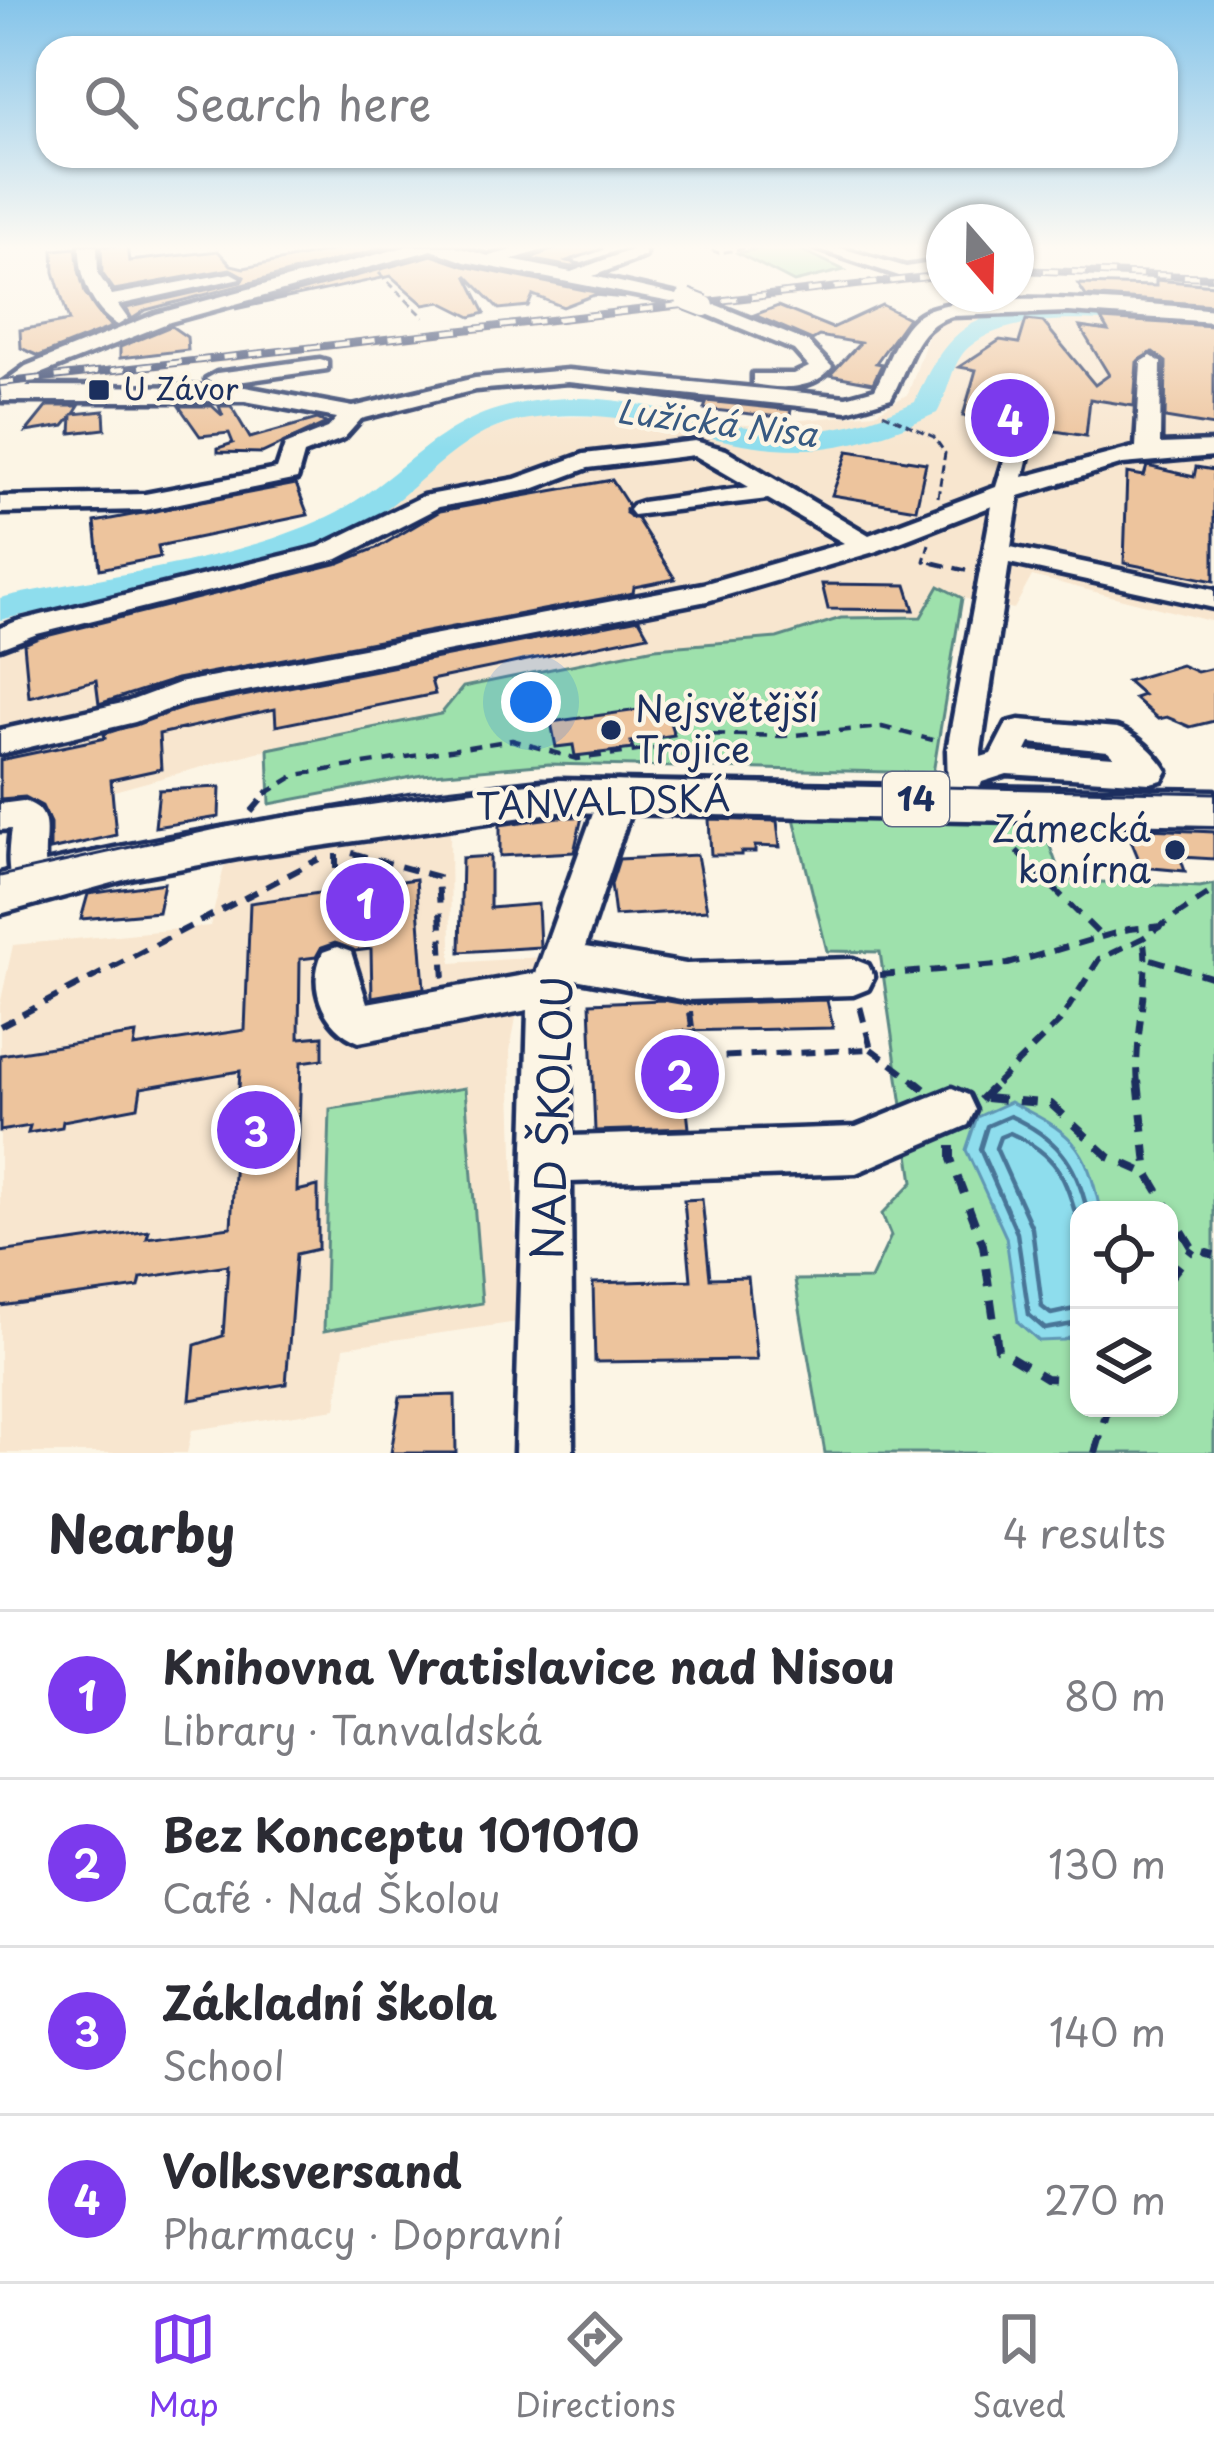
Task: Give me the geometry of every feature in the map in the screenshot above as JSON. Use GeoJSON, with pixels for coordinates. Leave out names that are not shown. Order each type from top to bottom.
{"type":"FeatureCollection","features":[{"type":"Feature","properties":{"kind":"main road","name":"TANVALDSKÁ"},"geometry":{"type":"LineString","coordinates":[[15,889],[242,839],[475,805],[618,794],[965,772],[1214,808]]}},
{"type":"Feature","properties":{"kind":"street"},"geometry":{"type":"LineString","coordinates":[[113,314],[127,332]]}},
{"type":"Feature","properties":{"kind":"street"},"geometry":{"type":"LineString","coordinates":[[4,393],[33,370],[183,314]]}},
{"type":"Feature","properties":{"kind":"street"},"geometry":{"type":"LineString","coordinates":[[677,387],[706,377],[802,379],[821,367],[801,346],[722,314]]}},
{"type":"Feature","properties":{"kind":"street"},"geometry":{"type":"LineString","coordinates":[[4,393],[245,394],[352,414],[475,384],[568,376],[834,405],[884,393],[898,369],[905,343],[933,314]]}},
{"type":"Feature","properties":{"kind":"street"},"geometry":{"type":"LineString","coordinates":[[1148,451],[1151,362]]}},
{"type":"Feature","properties":{"kind":"street"},"geometry":{"type":"LineString","coordinates":[[163,393],[211,380],[320,364]]}},
{"type":"Feature","properties":{"kind":"street"},"geometry":{"type":"LineString","coordinates":[[0,505],[145,502],[288,474],[293,450],[336,433],[352,414]]}},
{"type":"Feature","properties":{"kind":"street"},"geometry":{"type":"LineString","coordinates":[[1004,762],[965,772],[1007,492],[1020,440]]}},
{"type":"Feature","properties":{"kind":"street"},"geometry":{"type":"LineString","coordinates":[[0,639],[27,627],[328,553],[432,501],[521,485],[584,461],[695,448],[718,454],[867,545]]}},
{"type":"Feature","properties":{"kind":"street"},"geometry":{"type":"LineString","coordinates":[[0,742],[134,711],[178,694],[707,592],[867,545],[1092,460],[1148,451],[1214,449]]}},
{"type":"Feature","properties":{"kind":"street"},"geometry":{"type":"LineString","coordinates":[[642,510],[772,491]]}},
{"type":"Feature","properties":{"kind":"street"},"geometry":{"type":"LineString","coordinates":[[999,553],[1214,599]]}},
{"type":"Feature","properties":{"kind":"street","name":"NAD ŠKOLOU"},"geometry":{"type":"LineString","coordinates":[[544,1453],[554,977],[618,794]]}},
{"type":"Feature","properties":{"kind":"street"},"geometry":{"type":"LineString","coordinates":[[0,818],[22,814],[30,823],[26,860],[15,889]]}},
{"type":"Feature","properties":{"kind":"street"},"geometry":{"type":"LineString","coordinates":[[337,964],[342,1007],[359,1023],[533,991],[554,977],[686,982],[853,977]]}},
{"type":"Feature","properties":{"kind":"street"},"geometry":{"type":"LineString","coordinates":[[548,1160],[856,1150],[969,1104]]}},
{"type":"Feature","properties":{"kind":"path"},"geometry":{"type":"LineString","coordinates":[[421,314],[424,317]]}},
{"type":"Feature","properties":{"kind":"path"},"geometry":{"type":"LineString","coordinates":[[892,418],[908,424]]}},
{"type":"Feature","properties":{"kind":"path"},"geometry":{"type":"LineString","coordinates":[[242,839],[243,822],[266,793],[296,776],[481,743],[512,740],[578,759],[667,747],[704,734],[782,736],[882,727],[965,772],[1102,938]]}},
{"type":"Feature","properties":{"kind":"path"},"geometry":{"type":"LineString","coordinates":[[336,879],[337,849]]}},
{"type":"Feature","properties":{"kind":"path"},"geometry":{"type":"LineString","coordinates":[[0,1026],[337,849],[438,877],[445,1005]]}},
{"type":"Feature","properties":{"kind":"path"},"geometry":{"type":"LineString","coordinates":[[1070,1379],[1046,1378],[998,1349],[983,1245],[951,1159],[969,1104],[1060,1021],[1099,959],[1143,938],[1214,890]]}},
{"type":"Feature","properties":{"kind":"path"},"geometry":{"type":"LineString","coordinates":[[872,1049],[853,977],[1008,964],[1162,926]]}},
{"type":"Feature","properties":{"kind":"path"},"geometry":{"type":"LineString","coordinates":[[1143,938],[1148,958],[1141,985],[1136,1068],[1148,1174],[1192,1249],[1214,1255]]}},
{"type":"Feature","properties":{"kind":"path"},"geometry":{"type":"LineString","coordinates":[[1148,958],[1214,978]]}},
{"type":"Feature","properties":{"kind":"path"},"geometry":{"type":"LineString","coordinates":[[686,982],[696,1058],[872,1049],[969,1104],[1051,1104],[1109,1157],[1148,1174]]}},
{"type":"Feature","properties":{"kind":"path"},"geometry":{"type":"LineString","coordinates":[[1178,1267],[1192,1249]]}},
{"type":"Feature","properties":{"kind":"path"},"geometry":{"type":"LineString","coordinates":[[1095,1453],[1105,1417]]}},
{"type":"Feature","properties":{"kind":"shaded area"},"geometry":{"type":"Polygon","coordinates":[[[570,314],[647,314],[0,388],[0,379],[570,314]]]}},
{"type":"Feature","properties":{"kind":"shaded area"},"geometry":{"type":"Polygon","coordinates":[[[988,314],[1163,315],[1214,321],[1214,622],[1032,576],[1014,609],[962,598],[939,586],[921,617],[841,618],[777,638],[655,648],[463,687],[441,714],[268,749],[0,822],[0,622],[303,552],[377,514],[469,437],[528,417],[600,416],[748,425],[875,413],[908,394],[931,328],[949,316],[988,314]]]}},
{"type":"Feature","properties":{"kind":"shaded area"},"geometry":{"type":"Polygon","coordinates":[[[450,827],[451,963],[542,957],[517,1012],[510,1051],[518,1322],[344,1347],[336,1409],[192,1430],[187,1453],[0,1453],[0,1005],[13,945],[210,926],[226,859],[450,827]]]}},
{"type":"Feature","properties":{"kind":"green space"},"geometry":{"type":"Polygon","coordinates":[[[939,586],[962,598],[933,773],[549,764],[422,775],[270,804],[268,749],[441,714],[463,687],[655,648],[777,638],[841,618],[921,617],[939,586]]]}},
{"type":"Feature","properties":{"kind":"green space"},"geometry":{"type":"Polygon","coordinates":[[[793,814],[1040,818],[1062,880],[1214,884],[1214,1453],[825,1453],[795,1280],[871,1279],[891,1236],[882,1214],[913,1182],[880,952],[827,951],[793,814]]]}},
{"type":"Feature","properties":{"kind":"green space"},"geometry":{"type":"Polygon","coordinates":[[[465,1088],[482,1303],[324,1331],[330,1109],[465,1088]]]}},
{"type":"Feature","properties":{"kind":"water"},"geometry":{"type":"Polygon","coordinates":[[[1010,1102],[1062,1132],[1089,1169],[1098,1201],[1070,1201],[1070,1338],[1039,1341],[1018,1322],[1006,1237],[966,1150],[977,1117],[1010,1102]]]}},
{"type":"Feature","properties":{"kind":"building"},"geometry":{"type":"Polygon","coordinates":[[[67,314],[102,314],[112,327],[39,356],[21,348],[20,330],[69,321],[67,314]]]}},
{"type":"Feature","properties":{"kind":"building"},"geometry":{"type":"Polygon","coordinates":[[[797,314],[832,328],[863,314],[908,318],[876,363],[882,364],[873,383],[830,375],[860,343],[819,336],[812,340],[754,315],[797,314]]]}},
{"type":"Feature","properties":{"kind":"building"},"geometry":{"type":"Polygon","coordinates":[[[1101,319],[1214,326],[1214,426],[1165,418],[1166,362],[1153,352],[1137,362],[1134,406],[1090,399],[1086,436],[963,416],[976,370],[959,367],[1000,340],[1019,343],[1026,320],[1043,322],[1095,385],[1109,375],[1080,327],[1108,331],[1101,319]]]}},
{"type":"Feature","properties":{"kind":"building"},"geometry":{"type":"Polygon","coordinates":[[[171,326],[187,337],[188,350],[120,358],[120,347],[171,326]]]}},
{"type":"Feature","properties":{"kind":"building"},"geometry":{"type":"Polygon","coordinates":[[[621,392],[791,410],[789,418],[704,409],[706,404],[621,392]]]}},
{"type":"Feature","properties":{"kind":"building"},"geometry":{"type":"Polygon","coordinates":[[[47,406],[79,406],[74,414],[104,411],[105,429],[71,433],[72,416],[64,426],[26,432],[47,406]]]}},
{"type":"Feature","properties":{"kind":"building"},"geometry":{"type":"Polygon","coordinates":[[[179,406],[212,406],[223,416],[219,406],[231,406],[250,438],[317,419],[326,423],[262,453],[218,452],[233,443],[229,433],[200,436],[179,406]]]}},
{"type":"Feature","properties":{"kind":"building"},"geometry":{"type":"Polygon","coordinates":[[[848,451],[926,463],[916,509],[832,495],[848,451]]]}},
{"type":"Feature","properties":{"kind":"building"},"geometry":{"type":"Polygon","coordinates":[[[1147,466],[1194,477],[1196,467],[1214,470],[1214,581],[1124,563],[1127,473],[1144,476],[1147,466]]]}},
{"type":"Feature","properties":{"kind":"building"},"geometry":{"type":"Polygon","coordinates":[[[612,480],[628,505],[626,513],[637,519],[675,579],[634,587],[633,593],[177,679],[99,704],[96,680],[29,697],[24,644],[38,638],[339,563],[379,547],[440,511],[612,480]]]}},
{"type":"Feature","properties":{"kind":"building"},"geometry":{"type":"Polygon","coordinates":[[[296,484],[308,515],[158,546],[160,557],[100,569],[95,522],[296,484]]]}},
{"type":"Feature","properties":{"kind":"building"},"geometry":{"type":"Polygon","coordinates":[[[822,584],[906,585],[914,610],[828,609],[822,584]]]}},
{"type":"Feature","properties":{"kind":"building"},"geometry":{"type":"Polygon","coordinates":[[[639,619],[648,635],[431,680],[435,694],[276,726],[275,709],[159,734],[161,769],[111,780],[116,835],[50,850],[50,823],[42,806],[25,797],[0,799],[0,760],[105,738],[104,734],[186,707],[639,619]]]}},
{"type":"Feature","properties":{"kind":"building"},"geometry":{"type":"Polygon","coordinates":[[[1181,665],[1197,672],[1214,668],[1214,721],[1190,727],[1167,717],[1158,719],[1134,698],[1143,695],[1127,681],[1181,665]]]}},
{"type":"Feature","properties":{"kind":"building","name":"Nejsvětější Trojice"},"geometry":{"type":"Polygon","coordinates":[[[660,707],[666,710],[674,735],[631,742],[633,749],[575,756],[573,745],[556,747],[551,722],[660,707]]]}},
{"type":"Feature","properties":{"kind":"building"},"geometry":{"type":"Polygon","coordinates":[[[220,787],[219,817],[155,827],[159,790],[220,787]]]}},
{"type":"Feature","properties":{"kind":"building"},"geometry":{"type":"Polygon","coordinates":[[[582,817],[574,852],[500,856],[500,825],[582,817]]]}},
{"type":"Feature","properties":{"kind":"building"},"geometry":{"type":"Polygon","coordinates":[[[709,819],[777,821],[780,847],[755,846],[755,852],[741,855],[711,855],[709,819]]]}},
{"type":"Feature","properties":{"kind":"building","name":"Zámecká konírna"},"geometry":{"type":"Polygon","coordinates":[[[1126,828],[1214,832],[1214,859],[1180,857],[1185,871],[1142,867],[1126,828]]]}},
{"type":"Feature","properties":{"kind":"building"},"geometry":{"type":"Polygon","coordinates":[[[697,855],[707,910],[615,916],[611,884],[619,859],[697,855]]]}},
{"type":"Feature","properties":{"kind":"building"},"geometry":{"type":"Polygon","coordinates":[[[490,856],[490,908],[538,904],[540,947],[460,952],[462,858],[490,856]]]}},
{"type":"Feature","properties":{"kind":"building"},"geometry":{"type":"Polygon","coordinates":[[[416,879],[424,988],[372,997],[371,949],[355,951],[335,943],[321,948],[316,957],[300,959],[299,1038],[323,1036],[323,1059],[301,1062],[297,1191],[318,1186],[318,1249],[296,1254],[286,1384],[190,1400],[195,1345],[223,1336],[228,1265],[141,1278],[139,1287],[0,1306],[0,1252],[149,1231],[147,1238],[231,1227],[240,1071],[141,1088],[138,1107],[63,1121],[62,1127],[28,1133],[30,1126],[0,1131],[0,1055],[136,1034],[134,1047],[245,1030],[250,903],[416,879]]]}},
{"type":"Feature","properties":{"kind":"building"},"geometry":{"type":"Polygon","coordinates":[[[164,883],[158,912],[81,919],[88,894],[164,883]]]}},
{"type":"Feature","properties":{"kind":"building"},"geometry":{"type":"Polygon","coordinates":[[[662,1000],[686,1004],[827,1000],[833,1028],[678,1031],[689,1128],[595,1131],[590,1003],[662,1000]]]}},
{"type":"Feature","properties":{"kind":"building"},"geometry":{"type":"Polygon","coordinates":[[[702,1199],[710,1278],[748,1277],[757,1360],[595,1362],[593,1283],[691,1280],[684,1200],[702,1199]]]}},
{"type":"Feature","properties":{"kind":"building"},"geometry":{"type":"Polygon","coordinates":[[[455,1395],[456,1453],[391,1453],[400,1397],[455,1395]]]}},
{"type":"Feature","properties":{"kind":"waterway","name":"Lužická Nisa"},"geometry":{"type":"LineString","coordinates":[[0,609],[212,564],[335,526],[382,498],[463,432],[517,413],[621,407],[762,437],[821,439],[867,430],[927,407],[954,347],[982,328],[1046,315],[1082,314],[1214,327]]}},
{"type":"Feature","properties":{"kind":"tram line"},"geometry":{"type":"LineString","coordinates":[[0,876],[243,822],[411,793],[541,778],[1214,793]]}},
{"type":"Feature","properties":{"kind":"railway"},"geometry":{"type":"LineString","coordinates":[[0,383],[605,314]]}},
{"type":"Feature","properties":{"kind":"place","name":"U Závor"},"geometry":{"type":"Point","coordinates":[99,390]}},
{"type":"Feature","properties":{"kind":"place","name":"Volksversand"},"geometry":{"type":"Point","coordinates":[1010,418]}},
{"type":"Feature","properties":{"kind":"place","name":"Nejsvětější Trojice"},"geometry":{"type":"Point","coordinates":[611,730]}},
{"type":"Feature","properties":{"kind":"place","name":"Zámecká konírna"},"geometry":{"type":"Point","coordinates":[1175,850]}},
{"type":"Feature","properties":{"kind":"place","name":"Knihovna Vratislavice nad Nisou"},"geometry":{"type":"Point","coordinates":[365,902]}},
{"type":"Feature","properties":{"kind":"place","name":"Bez Konceptu 101010"},"geometry":{"type":"Point","coordinates":[680,1074]}},
{"type":"Feature","properties":{"kind":"place","name":"Základní škola"},"geometry":{"type":"Point","coordinates":[256,1130]}}]}
